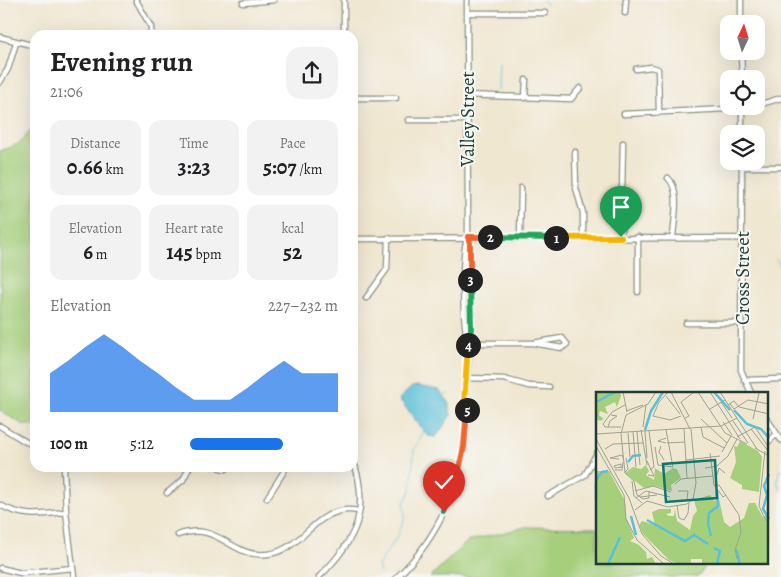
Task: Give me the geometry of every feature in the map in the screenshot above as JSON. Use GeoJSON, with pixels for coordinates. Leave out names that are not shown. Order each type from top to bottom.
{"type":"FeatureCollection","features":[{"type":"Feature","properties":{"kind":"street"},"geometry":{"type":"LineString","coordinates":[[136,0],[151,30]]}},
{"type":"Feature","properties":{"kind":"street"},"geometry":{"type":"LineString","coordinates":[[243,3],[274,0]]}},
{"type":"Feature","properties":{"kind":"street"},"geometry":{"type":"LineString","coordinates":[[344,0],[344,30]]}},
{"type":"Feature","properties":{"kind":"street","name":"Valley Street"},"geometry":{"type":"LineString","coordinates":[[397,577],[430,538],[454,490],[464,447],[467,414],[464,404],[468,378],[468,343],[471,329],[470,243],[468,237],[467,0]]}},
{"type":"Feature","properties":{"kind":"street"},"geometry":{"type":"LineString","coordinates":[[625,13],[626,0]]}},
{"type":"Feature","properties":{"kind":"street"},"geometry":{"type":"LineString","coordinates":[[741,0],[741,15]]}},
{"type":"Feature","properties":{"kind":"street"},"geometry":{"type":"LineString","coordinates":[[467,13],[545,13]]}},
{"type":"Feature","properties":{"kind":"street"},"geometry":{"type":"LineString","coordinates":[[0,37],[16,43],[30,45]]}},
{"type":"Feature","properties":{"kind":"street"},"geometry":{"type":"LineString","coordinates":[[0,82],[8,69],[16,43]]}},
{"type":"Feature","properties":{"kind":"street"},"geometry":{"type":"LineString","coordinates":[[636,69],[651,67],[658,70],[659,111]]}},
{"type":"Feature","properties":{"kind":"street"},"geometry":{"type":"LineString","coordinates":[[525,98],[526,80]]}},
{"type":"Feature","properties":{"kind":"street"},"geometry":{"type":"LineString","coordinates":[[467,95],[571,99],[580,88]]}},
{"type":"Feature","properties":{"kind":"street"},"geometry":{"type":"LineString","coordinates":[[358,98],[396,98]]}},
{"type":"Feature","properties":{"kind":"street"},"geometry":{"type":"LineString","coordinates":[[765,104],[781,98]]}},
{"type":"Feature","properties":{"kind":"street"},"geometry":{"type":"LineString","coordinates":[[624,114],[720,108]]}},
{"type":"Feature","properties":{"kind":"street"},"geometry":{"type":"LineString","coordinates":[[408,120],[467,120]]}},
{"type":"Feature","properties":{"kind":"street"},"geometry":{"type":"LineString","coordinates":[[621,237],[623,143]]}},
{"type":"Feature","properties":{"kind":"street"},"geometry":{"type":"LineString","coordinates":[[575,152],[576,188],[583,213],[583,236]]}},
{"type":"Feature","properties":{"kind":"street"},"geometry":{"type":"LineString","coordinates":[[765,166],[781,167]]}},
{"type":"Feature","properties":{"kind":"street","name":"Cross Street"},"geometry":{"type":"LineString","coordinates":[[743,170],[741,370],[750,392]]}},
{"type":"Feature","properties":{"kind":"street"},"geometry":{"type":"LineString","coordinates":[[668,178],[673,183],[675,194],[673,237]]}},
{"type":"Feature","properties":{"kind":"street"},"geometry":{"type":"LineString","coordinates":[[520,237],[521,188]]}},
{"type":"Feature","properties":{"kind":"street"},"geometry":{"type":"LineString","coordinates":[[358,239],[583,236],[742,238]]}},
{"type":"Feature","properties":{"kind":"street"},"geometry":{"type":"LineString","coordinates":[[638,237],[638,292]]}},
{"type":"Feature","properties":{"kind":"street"},"geometry":{"type":"LineString","coordinates":[[366,298],[387,269],[388,238]]}},
{"type":"Feature","properties":{"kind":"street"},"geometry":{"type":"LineString","coordinates":[[686,323],[741,323]]}},
{"type":"Feature","properties":{"kind":"street"},"geometry":{"type":"LineString","coordinates":[[468,343],[533,342],[562,338],[567,344],[562,348],[533,342]]}},
{"type":"Feature","properties":{"kind":"street"},"geometry":{"type":"LineString","coordinates":[[468,378],[504,379],[529,386],[549,387]]}},
{"type":"Feature","properties":{"kind":"street"},"geometry":{"type":"LineString","coordinates":[[744,380],[781,379]]}},
{"type":"Feature","properties":{"kind":"street"},"geometry":{"type":"LineString","coordinates":[[768,420],[781,440]]}},
{"type":"Feature","properties":{"kind":"street"},"geometry":{"type":"LineString","coordinates":[[0,426],[30,443]]}},
{"type":"Feature","properties":{"kind":"street"},"geometry":{"type":"LineString","coordinates":[[768,442],[777,434]]}},
{"type":"Feature","properties":{"kind":"street"},"geometry":{"type":"LineString","coordinates":[[548,496],[585,474],[592,466],[596,456]]}},
{"type":"Feature","properties":{"kind":"street"},"geometry":{"type":"LineString","coordinates":[[64,472],[66,512],[74,577]]}},
{"type":"Feature","properties":{"kind":"street"},"geometry":{"type":"LineString","coordinates":[[167,494],[183,480],[187,472]]}},
{"type":"Feature","properties":{"kind":"street"},"geometry":{"type":"LineString","coordinates":[[267,498],[283,472]]}},
{"type":"Feature","properties":{"kind":"street"},"geometry":{"type":"LineString","coordinates":[[319,577],[335,562],[353,536],[358,525],[358,472]]}},
{"type":"Feature","properties":{"kind":"street"},"geometry":{"type":"LineString","coordinates":[[0,506],[16,514],[39,515],[66,512]]}},
{"type":"Feature","properties":{"kind":"street"},"geometry":{"type":"LineString","coordinates":[[178,535],[202,530],[245,552],[259,555],[271,554],[289,546],[329,515],[341,510],[359,510]]}},
{"type":"Feature","properties":{"kind":"street"},"geometry":{"type":"LineString","coordinates":[[0,568],[22,573],[73,568]]}},
{"type":"Feature","properties":{"kind":"green space"},"geometry":{"type":"Polygon","coordinates":[[[30,131],[30,425],[24,425],[0,411],[0,151],[21,142],[30,131]]]}},
{"type":"Feature","properties":{"kind":"green space"},"geometry":{"type":"Polygon","coordinates":[[[526,527],[596,528],[596,564],[706,564],[698,577],[430,577],[468,541],[526,527]]]}},
{"type":"Feature","properties":{"kind":"water"},"geometry":{"type":"Polygon","coordinates":[[[417,386],[439,390],[448,401],[451,415],[436,437],[428,436],[399,399],[412,387],[417,386]]]}},
{"type":"Feature","properties":{"kind":"waterway"},"geometry":{"type":"LineString","coordinates":[[544,0],[546,5]]}},
{"type":"Feature","properties":{"kind":"waterway"},"geometry":{"type":"LineString","coordinates":[[498,89],[499,62]]}},
{"type":"Feature","properties":{"kind":"waterway"},"geometry":{"type":"LineString","coordinates":[[776,259],[781,268]]}},
{"type":"Feature","properties":{"kind":"waterway"},"geometry":{"type":"LineString","coordinates":[[444,396],[448,394]]}},
{"type":"Feature","properties":{"kind":"waterway"},"geometry":{"type":"LineString","coordinates":[[380,573],[378,565],[397,537],[405,518],[404,503],[411,490],[414,448],[424,430]]}},
{"type":"Feature","properties":{"kind":"waterway"},"geometry":{"type":"LineString","coordinates":[[781,469],[777,482],[781,490]]}},
{"type":"Feature","properties":{"kind":"route"},"geometry":{"type":"LineString","coordinates":[[444,512],[460,471],[467,422],[464,404],[468,378],[468,343],[471,329],[469,289],[470,243],[468,237],[621,237]]}}]}
